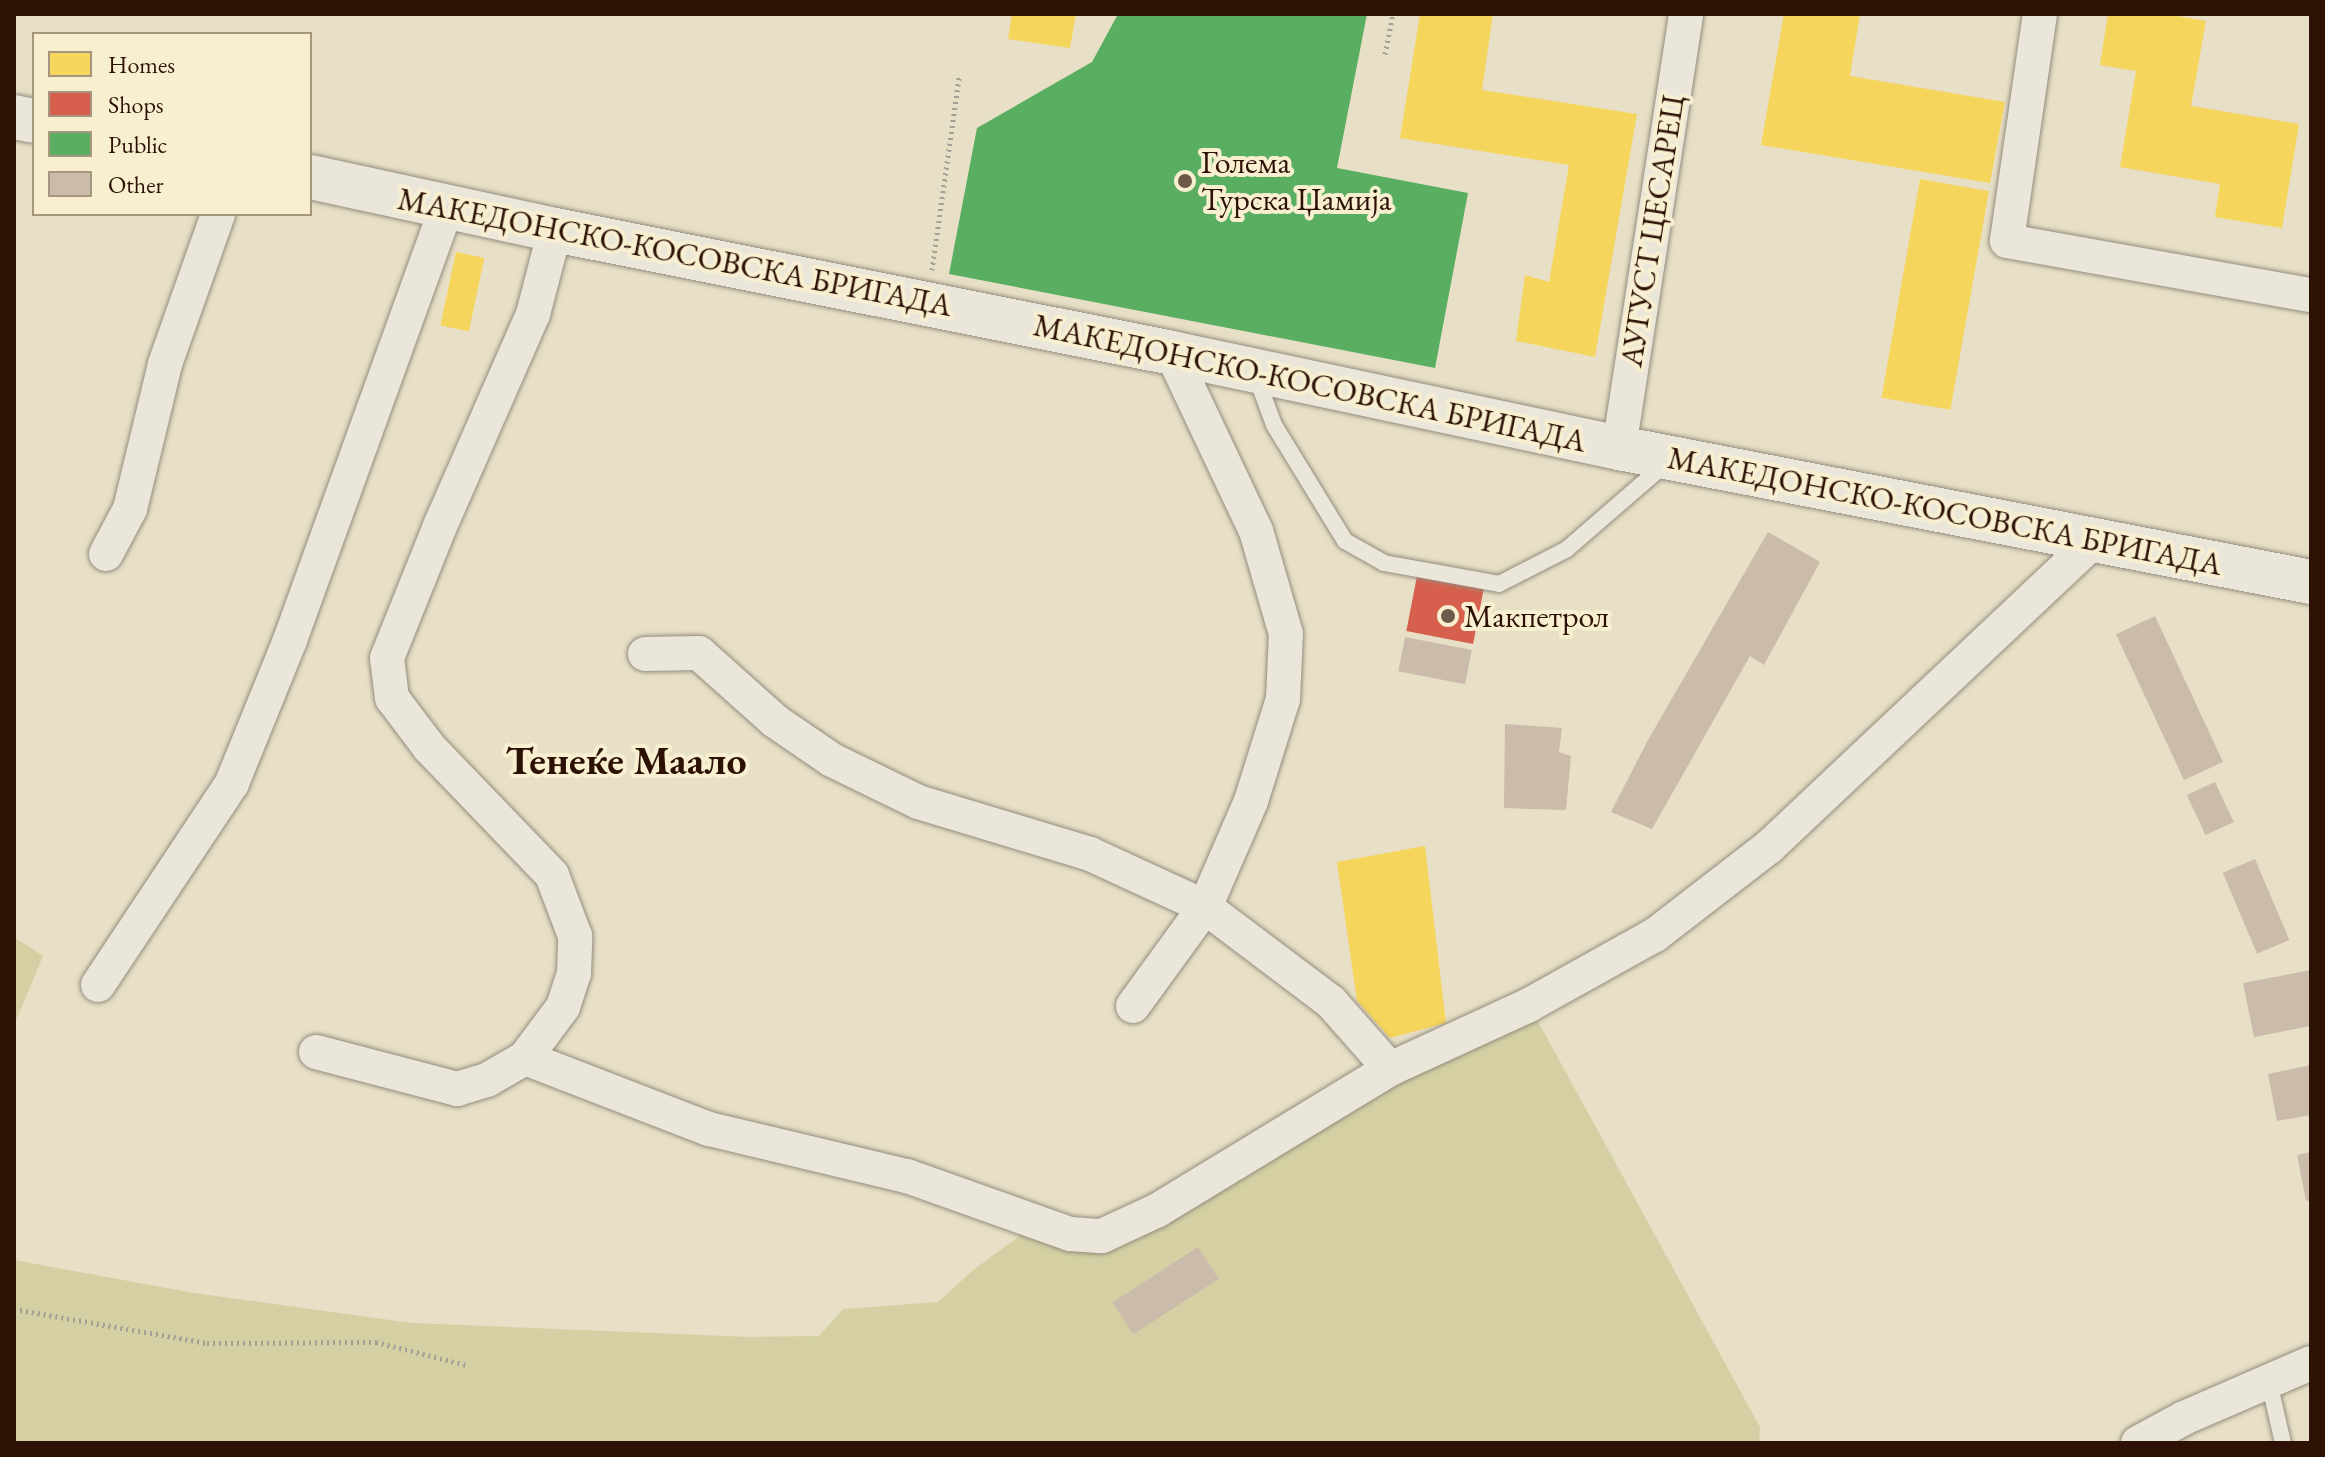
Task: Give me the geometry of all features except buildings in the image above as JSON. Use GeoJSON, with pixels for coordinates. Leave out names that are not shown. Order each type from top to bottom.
{"type":"FeatureCollection","features":[{"type":"Feature","properties":{"kind":"street","name":"АУГУСТ ЦЕСАРЕЦ"},"geometry":{"type":"LineString","coordinates":[[1619,448],[1686,14]]}},
{"type":"Feature","properties":{"kind":"street"},"geometry":{"type":"LineString","coordinates":[[2040,14],[2007,241],[2311,295]]}},
{"type":"Feature","properties":{"kind":"street","name":"МАКЕДОНСКО-КОСОВСКА БРИГАДА"},"geometry":{"type":"LineString","coordinates":[[312,177],[555,230],[1172,353],[1619,448],[1673,456],[2093,542],[2311,582]]}},
{"type":"Feature","properties":{"kind":"street"},"geometry":{"type":"LineString","coordinates":[[98,985],[232,783],[290,640],[447,206]]}},
{"type":"Feature","properties":{"kind":"street"},"geometry":{"type":"LineString","coordinates":[[106,554],[130,509],[165,364],[217,216]]}},
{"type":"Feature","properties":{"kind":"street"},"geometry":{"type":"LineString","coordinates":[[316,1052],[457,1089],[487,1080],[525,1058],[563,1007],[574,974],[575,936],[552,875],[429,747],[392,698],[387,658],[440,526],[533,314],[555,230]]}},
{"type":"Feature","properties":{"kind":"street"},"geometry":{"type":"LineString","coordinates":[[1133,1006],[1205,907],[1251,801],[1283,699],[1286,634],[1256,531],[1172,353]]}},
{"type":"Feature","properties":{"kind":"street"},"geometry":{"type":"LineString","coordinates":[[525,1058],[709,1129],[907,1176],[1085,1237],[1102,1236],[1123,1229],[1158,1210],[1390,1069],[1529,1005],[1655,935],[1769,847],[2093,542]]}},
{"type":"Feature","properties":{"kind":"street"},"geometry":{"type":"LineString","coordinates":[[645,654],[699,653],[775,721],[832,760],[918,802],[1090,854],[1205,907],[1331,1002],[1390,1069]]}},
{"type":"Feature","properties":{"kind":"street"},"geometry":{"type":"LineString","coordinates":[[2138,1443],[2184,1418],[2311,1363]]}},
{"type":"Feature","properties":{"kind":"lane"},"geometry":{"type":"LineString","coordinates":[[1254,370],[1274,425],[1336,528],[1345,541],[1384,563],[1499,584],[1567,549],[1673,456]]}},
{"type":"Feature","properties":{"kind":"lane"},"geometry":{"type":"LineString","coordinates":[[2269,1382],[2283,1443]]}},
{"type":"Feature","properties":{"kind":"path"},"geometry":{"type":"LineString","coordinates":[[1385,54],[1393,14]]}},
{"type":"Feature","properties":{"kind":"path"},"geometry":{"type":"LineString","coordinates":[[928,303],[959,77]]}},
{"type":"Feature","properties":{"kind":"path"},"geometry":{"type":"LineString","coordinates":[[14,1309],[207,1343],[376,1342],[467,1365]]}},
{"type":"Feature","properties":{"kind":"shaded area"},"geometry":{"type":"Polygon","coordinates":[[[14,937],[43,956],[14,1025],[14,937]]]}},
{"type":"Feature","properties":{"kind":"shaded area"},"geometry":{"type":"Polygon","coordinates":[[[1529,1005],[1760,1427],[1759,1443],[14,1443],[14,1260],[194,1293],[412,1323],[750,1337],[819,1336],[843,1309],[938,1302],[972,1271],[1037,1223],[1085,1237],[1529,1005]]]}},
{"type":"Feature","properties":{"kind":"place","name":"Голема Турска Џамија"},"geometry":{"type":"Point","coordinates":[1185,181]}},
{"type":"Feature","properties":{"kind":"place","name":"Макпетрол"},"geometry":{"type":"Point","coordinates":[1448,616]}},
{"type":"Feature","properties":{"kind":"district","name":"Тенеќе Маало"},"geometry":{"type":"Point","coordinates":[626,760]}}]}
